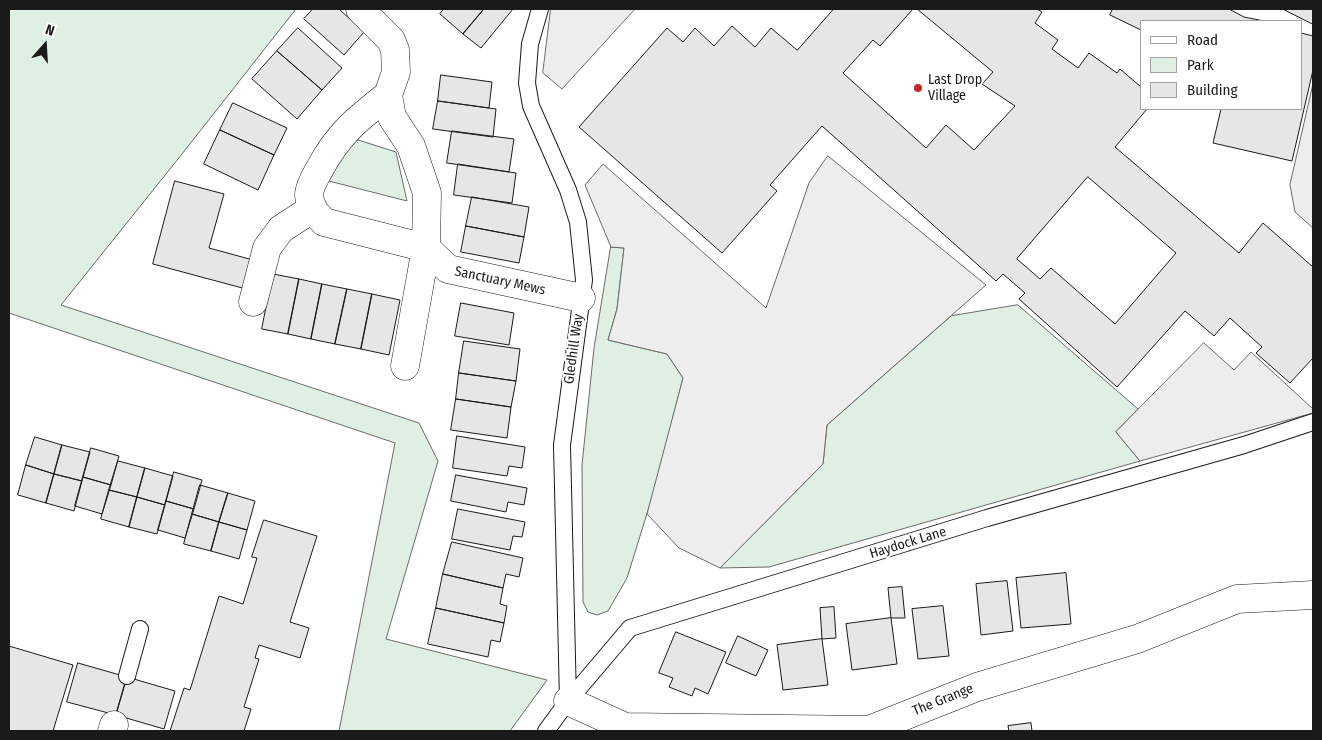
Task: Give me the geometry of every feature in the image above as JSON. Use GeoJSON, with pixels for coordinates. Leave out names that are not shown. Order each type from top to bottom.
{"type":"FeatureCollection","features":[{"type":"Feature","properties":{"kind":"street"},"geometry":{"type":"LineString","coordinates":[[360,9],[391,40],[395,50],[396,72],[388,95],[392,117],[412,146],[427,193],[426,248],[405,366]]}},
{"type":"Feature","properties":{"kind":"street"},"geometry":{"type":"LineString","coordinates":[[253,302],[266,248],[281,228],[312,209],[309,194],[315,178],[338,138],[388,95]]}},
{"type":"Feature","properties":{"kind":"street","name":"Sanctuary Mews"},"geometry":{"type":"LineString","coordinates":[[312,209],[324,222],[426,248],[448,269],[581,298]]}},
{"type":"Feature","properties":{"kind":"street","name":"The Grange"},"geometry":{"type":"LineString","coordinates":[[568,701],[625,727],[869,730],[977,687],[1137,639],[1237,599],[1313,595]]}},
{"type":"Feature","properties":{"kind":"lane","name":"Gledhill Way"},"geometry":{"type":"LineString","coordinates":[[540,9],[530,44],[526,82],[532,106],[568,190],[578,222],[584,280],[562,445],[568,701]]}},
{"type":"Feature","properties":{"kind":"lane","name":"Haydock Lane"},"geometry":{"type":"LineString","coordinates":[[546,731],[568,701],[630,628],[987,518],[1244,445],[1313,422]]}},
{"type":"Feature","properties":{"kind":"lane"},"geometry":{"type":"LineString","coordinates":[[127,676],[140,628]]}},
{"type":"Feature","properties":{"kind":"green space"},"geometry":{"type":"Polygon","coordinates":[[[9,9],[296,9],[61,305],[419,423],[438,461],[386,639],[547,680],[510,731],[339,731],[395,443],[9,313],[9,9]]]}},
{"type":"Feature","properties":{"kind":"green space"},"geometry":{"type":"Polygon","coordinates":[[[355,139],[396,152],[407,201],[325,180],[355,139]]]}},
{"type":"Feature","properties":{"kind":"green space"},"geometry":{"type":"Polygon","coordinates":[[[611,247],[624,248],[617,309],[608,340],[667,354],[683,378],[654,491],[627,578],[608,611],[597,615],[588,612],[583,602],[582,465],[594,348],[611,247]]]}},
{"type":"Feature","properties":{"kind":"green space"},"geometry":{"type":"Polygon","coordinates":[[[1018,305],[1138,409],[1116,432],[1140,461],[769,567],[720,568],[823,464],[827,425],[951,316],[1018,305]]]}},
{"type":"Feature","properties":{"kind":"shaded area"},"geometry":{"type":"Polygon","coordinates":[[[551,9],[635,9],[562,89],[543,73],[551,9]]]}},
{"type":"Feature","properties":{"kind":"shaded area"},"geometry":{"type":"Polygon","coordinates":[[[1313,84],[1313,228],[1295,212],[1290,185],[1313,84]]]}},
{"type":"Feature","properties":{"kind":"shaded area"},"geometry":{"type":"Polygon","coordinates":[[[828,156],[986,285],[827,425],[823,464],[720,568],[679,548],[647,514],[683,378],[667,354],[608,340],[617,309],[624,248],[611,247],[585,185],[603,164],[766,308],[809,183],[828,156]]]}},
{"type":"Feature","properties":{"kind":"shaded area"},"geometry":{"type":"Polygon","coordinates":[[[1204,343],[1234,370],[1251,352],[1313,409],[1313,413],[1140,461],[1116,432],[1204,343]]]}},
{"type":"Feature","properties":{"kind":"building"},"geometry":{"type":"Polygon","coordinates":[[[313,9],[339,9],[364,32],[344,55],[304,19],[313,9]]]}},
{"type":"Feature","properties":{"kind":"building"},"geometry":{"type":"Polygon","coordinates":[[[444,9],[484,9],[463,34],[440,14],[444,9]]]}},
{"type":"Feature","properties":{"kind":"building"},"geometry":{"type":"Polygon","coordinates":[[[484,9],[513,9],[481,48],[463,34],[484,9]]]}},
{"type":"Feature","properties":{"kind":"building"},"geometry":{"type":"Polygon","coordinates":[[[834,9],[913,9],[880,46],[873,40],[843,73],[926,148],[946,125],[974,150],[1015,106],[982,84],[993,72],[917,9],[1037,9],[1042,12],[1035,23],[1058,40],[1052,49],[1078,68],[1089,53],[1117,73],[1120,69],[1140,86],[1140,110],[1146,110],[1115,147],[1239,253],[1263,223],[1313,267],[1313,358],[1290,383],[1256,353],[1262,347],[1230,318],[1214,336],[1185,311],[1117,387],[1019,299],[1025,293],[1003,274],[996,281],[822,126],[770,185],[777,191],[722,253],[579,127],[667,28],[683,42],[695,28],[714,46],[732,26],[755,47],[771,28],[797,50],[834,9]],[[1088,177],[1017,259],[1040,279],[1051,268],[1115,324],[1176,253],[1088,177]]]}},
{"type":"Feature","properties":{"kind":"building"},"geometry":{"type":"Polygon","coordinates":[[[1113,9],[1229,9],[1244,17],[1259,20],[1140,20],[1140,30],[1110,15],[1113,9]]]}},
{"type":"Feature","properties":{"kind":"building"},"geometry":{"type":"Polygon","coordinates":[[[1283,9],[1313,9],[1313,24],[1283,9]]]}},
{"type":"Feature","properties":{"kind":"building"},"geometry":{"type":"Polygon","coordinates":[[[298,28],[342,68],[322,90],[277,51],[298,28]]]}},
{"type":"Feature","properties":{"kind":"building"},"geometry":{"type":"Polygon","coordinates":[[[1302,33],[1313,36],[1313,70],[1292,161],[1213,143],[1221,110],[1302,110],[1302,33]]]}},
{"type":"Feature","properties":{"kind":"building"},"geometry":{"type":"Polygon","coordinates":[[[277,51],[322,90],[297,119],[252,79],[277,51]]]}},
{"type":"Feature","properties":{"kind":"building"},"geometry":{"type":"Polygon","coordinates":[[[441,75],[492,82],[489,108],[438,101],[441,75]]]}},
{"type":"Feature","properties":{"kind":"building"},"geometry":{"type":"Polygon","coordinates":[[[438,101],[496,109],[493,137],[433,129],[438,101]]]}},
{"type":"Feature","properties":{"kind":"building"},"geometry":{"type":"Polygon","coordinates":[[[233,103],[287,128],[274,155],[220,130],[233,103]]]}},
{"type":"Feature","properties":{"kind":"building"},"geometry":{"type":"Polygon","coordinates":[[[220,130],[274,155],[258,190],[204,164],[220,130]]]}},
{"type":"Feature","properties":{"kind":"building"},"geometry":{"type":"Polygon","coordinates":[[[452,131],[514,139],[509,172],[447,163],[452,131]]]}},
{"type":"Feature","properties":{"kind":"building"},"geometry":{"type":"Polygon","coordinates":[[[458,164],[516,173],[512,203],[454,195],[458,164]]]}},
{"type":"Feature","properties":{"kind":"building"},"geometry":{"type":"Polygon","coordinates":[[[175,181],[224,194],[209,248],[253,260],[246,289],[153,264],[175,181]]]}},
{"type":"Feature","properties":{"kind":"building"},"geometry":{"type":"Polygon","coordinates":[[[472,197],[529,207],[524,237],[466,226],[472,197]]]}},
{"type":"Feature","properties":{"kind":"building"},"geometry":{"type":"Polygon","coordinates":[[[466,226],[524,237],[519,263],[461,252],[466,226]]]}},
{"type":"Feature","properties":{"kind":"building"},"geometry":{"type":"Polygon","coordinates":[[[273,274],[299,279],[288,334],[262,329],[273,274]]]}},
{"type":"Feature","properties":{"kind":"building"},"geometry":{"type":"Polygon","coordinates":[[[299,279],[322,284],[311,339],[288,334],[299,279]]]}},
{"type":"Feature","properties":{"kind":"building"},"geometry":{"type":"Polygon","coordinates":[[[322,284],[347,289],[335,344],[311,339],[322,284]]]}},
{"type":"Feature","properties":{"kind":"building"},"geometry":{"type":"Polygon","coordinates":[[[347,289],[372,294],[361,349],[335,344],[347,289]]]}},
{"type":"Feature","properties":{"kind":"building"},"geometry":{"type":"Polygon","coordinates":[[[372,294],[400,300],[389,355],[361,349],[372,294]]]}},
{"type":"Feature","properties":{"kind":"building"},"geometry":{"type":"Polygon","coordinates":[[[461,303],[514,313],[509,345],[455,336],[461,303]]]}},
{"type":"Feature","properties":{"kind":"building"},"geometry":{"type":"Polygon","coordinates":[[[464,341],[520,349],[516,381],[459,373],[464,341]]]}},
{"type":"Feature","properties":{"kind":"building"},"geometry":{"type":"Polygon","coordinates":[[[459,373],[516,381],[511,407],[456,399],[459,373]]]}},
{"type":"Feature","properties":{"kind":"building"},"geometry":{"type":"Polygon","coordinates":[[[456,399],[511,407],[507,438],[451,430],[456,399]]]}},
{"type":"Feature","properties":{"kind":"building"},"geometry":{"type":"Polygon","coordinates":[[[457,436],[525,447],[522,468],[509,466],[507,476],[453,468],[457,436]]]}},
{"type":"Feature","properties":{"kind":"building"},"geometry":{"type":"Polygon","coordinates":[[[35,437],[62,445],[54,474],[26,465],[35,437]]]}},
{"type":"Feature","properties":{"kind":"building"},"geometry":{"type":"Polygon","coordinates":[[[62,445],[90,452],[82,481],[54,474],[62,445]]]}},
{"type":"Feature","properties":{"kind":"building"},"geometry":{"type":"Polygon","coordinates":[[[91,448],[119,456],[111,485],[83,477],[91,448]]]}},
{"type":"Feature","properties":{"kind":"building"},"geometry":{"type":"Polygon","coordinates":[[[118,461],[145,468],[137,497],[109,490],[118,461]]]}},
{"type":"Feature","properties":{"kind":"building"},"geometry":{"type":"Polygon","coordinates":[[[26,465],[54,474],[46,503],[18,495],[26,465]]]}},
{"type":"Feature","properties":{"kind":"building"},"geometry":{"type":"Polygon","coordinates":[[[145,468],[173,476],[165,505],[137,497],[145,468]]]}},
{"type":"Feature","properties":{"kind":"building"},"geometry":{"type":"Polygon","coordinates":[[[174,472],[202,480],[194,509],[166,501],[174,472]]]}},
{"type":"Feature","properties":{"kind":"building"},"geometry":{"type":"Polygon","coordinates":[[[54,474],[82,481],[74,511],[46,503],[54,474]]]}},
{"type":"Feature","properties":{"kind":"building"},"geometry":{"type":"Polygon","coordinates":[[[456,475],[527,488],[524,505],[508,502],[506,512],[451,501],[456,475]]]}},
{"type":"Feature","properties":{"kind":"building"},"geometry":{"type":"Polygon","coordinates":[[[83,477],[111,485],[102,514],[75,506],[83,477]]]}},
{"type":"Feature","properties":{"kind":"building"},"geometry":{"type":"Polygon","coordinates":[[[200,485],[228,493],[219,522],[192,514],[200,485]]]}},
{"type":"Feature","properties":{"kind":"building"},"geometry":{"type":"Polygon","coordinates":[[[109,490],[137,497],[129,527],[101,519],[109,490]]]}},
{"type":"Feature","properties":{"kind":"building"},"geometry":{"type":"Polygon","coordinates":[[[228,493],[255,501],[247,530],[219,522],[228,493]]]}},
{"type":"Feature","properties":{"kind":"building"},"geometry":{"type":"Polygon","coordinates":[[[137,497],[165,505],[157,534],[129,527],[137,497]]]}},
{"type":"Feature","properties":{"kind":"building"},"geometry":{"type":"Polygon","coordinates":[[[166,501],[194,509],[185,538],[158,530],[166,501]]]}},
{"type":"Feature","properties":{"kind":"building"},"geometry":{"type":"Polygon","coordinates":[[[458,509],[525,522],[522,537],[513,536],[510,550],[452,539],[458,509]]]}},
{"type":"Feature","properties":{"kind":"building"},"geometry":{"type":"Polygon","coordinates":[[[192,514],[219,522],[211,551],[184,544],[192,514]]]}},
{"type":"Feature","properties":{"kind":"building"},"geometry":{"type":"Polygon","coordinates":[[[264,520],[317,536],[290,622],[309,628],[300,658],[259,645],[255,658],[259,659],[244,707],[251,709],[244,731],[170,731],[184,688],[190,690],[219,596],[243,604],[257,558],[252,557],[264,520]]]}},
{"type":"Feature","properties":{"kind":"building"},"geometry":{"type":"Polygon","coordinates":[[[219,522],[247,530],[239,559],[211,551],[219,522]]]}},
{"type":"Feature","properties":{"kind":"building"},"geometry":{"type":"Polygon","coordinates":[[[452,542],[523,558],[519,577],[506,574],[503,588],[443,574],[452,542]]]}},
{"type":"Feature","properties":{"kind":"building"},"geometry":{"type":"Polygon","coordinates":[[[1066,573],[1071,624],[1021,628],[1016,578],[1066,573]]]}},
{"type":"Feature","properties":{"kind":"building"},"geometry":{"type":"Polygon","coordinates":[[[443,574],[503,588],[500,604],[507,606],[504,623],[436,608],[443,574]]]}},
{"type":"Feature","properties":{"kind":"building"},"geometry":{"type":"Polygon","coordinates":[[[1007,581],[1013,631],[981,635],[976,584],[1007,581]]]}},
{"type":"Feature","properties":{"kind":"building"},"geometry":{"type":"Polygon","coordinates":[[[902,587],[905,618],[891,618],[888,588],[902,587]]]}},
{"type":"Feature","properties":{"kind":"building"},"geometry":{"type":"Polygon","coordinates":[[[943,606],[949,656],[918,659],[912,609],[943,606]]]}},
{"type":"Feature","properties":{"kind":"building"},"geometry":{"type":"Polygon","coordinates":[[[834,607],[836,638],[822,639],[820,608],[834,607]]]}},
{"type":"Feature","properties":{"kind":"building"},"geometry":{"type":"Polygon","coordinates":[[[436,608],[504,623],[500,642],[491,640],[488,657],[428,644],[436,608]]]}},
{"type":"Feature","properties":{"kind":"building"},"geometry":{"type":"Polygon","coordinates":[[[891,618],[897,664],[852,670],[846,624],[891,618]]]}},
{"type":"Feature","properties":{"kind":"building"},"geometry":{"type":"Polygon","coordinates":[[[676,632],[726,652],[708,694],[695,688],[692,696],[669,687],[673,678],[659,673],[676,632]]]}},
{"type":"Feature","properties":{"kind":"building"},"geometry":{"type":"Polygon","coordinates":[[[738,636],[768,650],[756,676],[726,663],[738,636]]]}},
{"type":"Feature","properties":{"kind":"building"},"geometry":{"type":"Polygon","coordinates":[[[822,639],[828,685],[783,690],[777,645],[822,639]]]}},
{"type":"Feature","properties":{"kind":"building"},"geometry":{"type":"Polygon","coordinates":[[[9,646],[73,665],[53,731],[9,731],[9,646]]]}},
{"type":"Feature","properties":{"kind":"building"},"geometry":{"type":"Polygon","coordinates":[[[78,663],[127,677],[116,715],[67,702],[78,663]]]}},
{"type":"Feature","properties":{"kind":"building"},"geometry":{"type":"Polygon","coordinates":[[[127,677],[175,691],[164,729],[116,715],[127,677]]]}},
{"type":"Feature","properties":{"kind":"building"},"geometry":{"type":"Polygon","coordinates":[[[1031,723],[1032,731],[1009,731],[1008,726],[1031,723]]]}},
{"type":"Feature","properties":{"kind":"place","name":"Last Drop Village"},"geometry":{"type":"Point","coordinates":[918,88]}}]}
